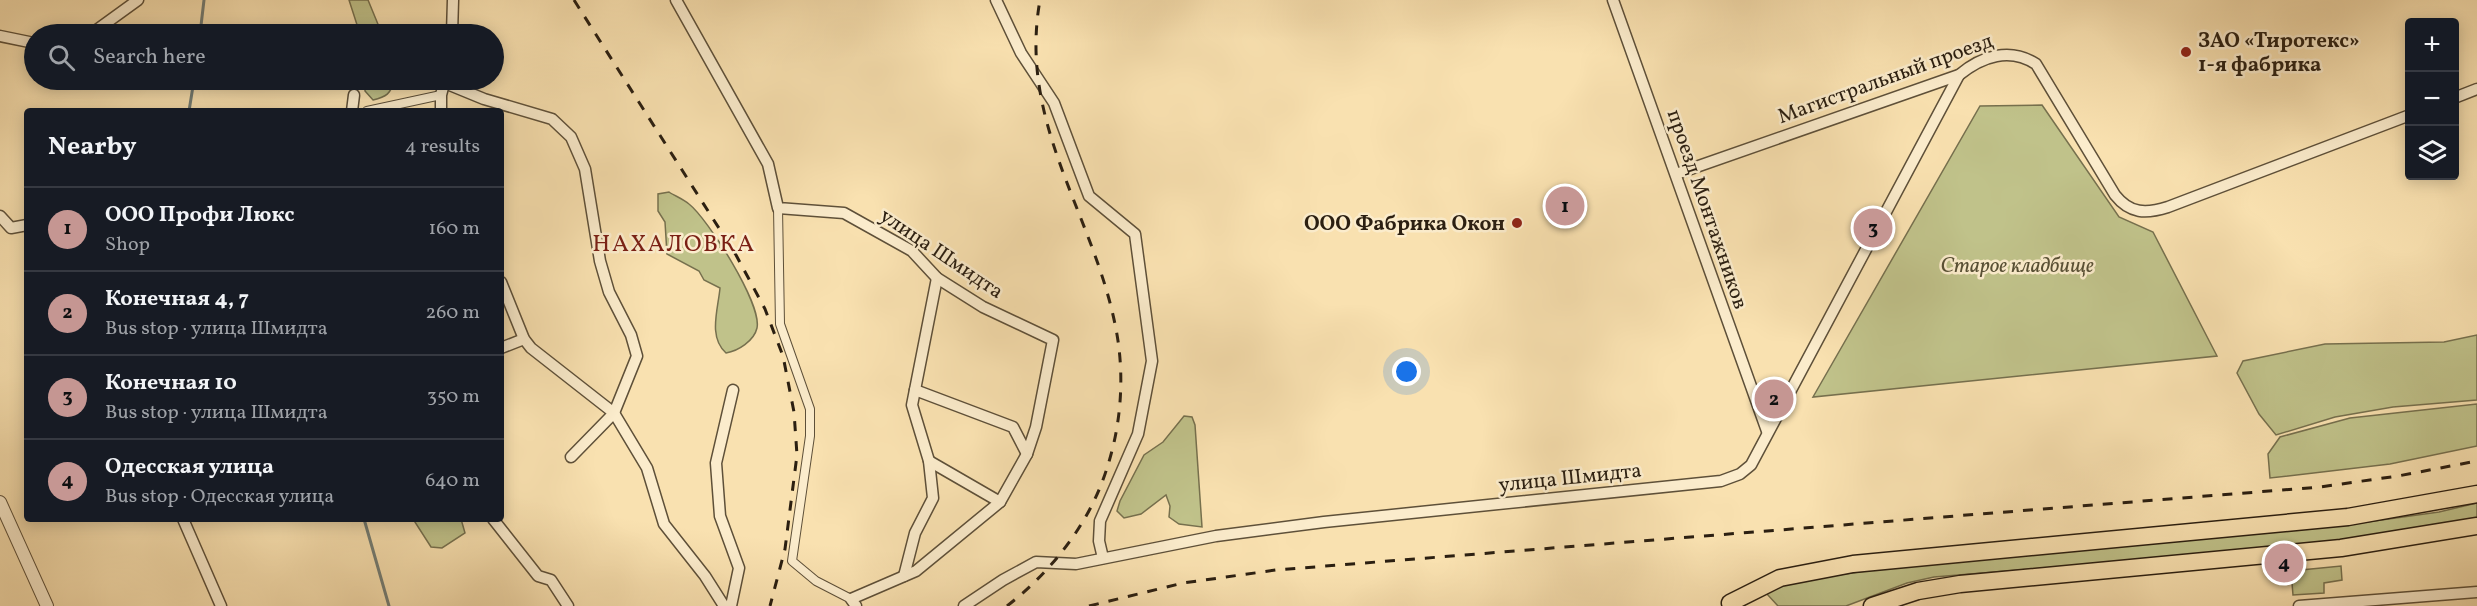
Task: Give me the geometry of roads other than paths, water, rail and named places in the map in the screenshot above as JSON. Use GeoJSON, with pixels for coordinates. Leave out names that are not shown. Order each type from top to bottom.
{"type":"FeatureCollection","features":[{"type":"Feature","properties":{"kind":"main road"},"geometry":{"type":"LineString","coordinates":[[1726,605],[1780,578],[1843,566],[1891,559],[2348,517],[2477,494]]}},
{"type":"Feature","properties":{"kind":"main road"},"geometry":{"type":"LineString","coordinates":[[1872,606],[1918,591],[1960,584],[2341,548],[2477,526]]}},
{"type":"Feature","properties":{"kind":"main road"},"geometry":{"type":"LineString","coordinates":[[1726,605],[1752,606]]}},
{"type":"Feature","properties":{"kind":"street"},"geometry":{"type":"LineString","coordinates":[[105,24],[138,0]]}},
{"type":"Feature","properties":{"kind":"street"},"geometry":{"type":"LineString","coordinates":[[452,24],[453,0]]}},
{"type":"Feature","properties":{"kind":"street","name":"улица Шмидта"},"geometry":{"type":"LineString","coordinates":[[676,0],[768,164],[778,208],[780,324],[810,409],[810,436],[792,561],[816,581],[854,603],[916,572],[1000,502],[1027,454],[1046,389],[1053,340],[983,307],[937,278],[912,251],[844,213],[778,208]]}},
{"type":"Feature","properties":{"kind":"street"},"geometry":{"type":"LineString","coordinates":[[996,0],[1021,53],[1054,103],[1089,196],[1135,234],[1152,361],[1138,434],[1100,521],[1099,541],[1103,558]]}},
{"type":"Feature","properties":{"kind":"street","name":"проезд Монтажников"},"geometry":{"type":"LineString","coordinates":[[1613,0],[1767,431]]}},
{"type":"Feature","properties":{"kind":"street"},"geometry":{"type":"LineString","coordinates":[[0,36],[24,41]]}},
{"type":"Feature","properties":{"kind":"street","name":"Магистральный проезд"},"geometry":{"type":"LineString","coordinates":[[1676,174],[1959,75],[1984,59],[2002,55],[2019,56],[2036,64],[2115,195],[2128,208],[2143,212],[2161,209],[2405,117]]}},
{"type":"Feature","properties":{"kind":"street","name":"улица Шмидта"},"geometry":{"type":"LineString","coordinates":[[964,606],[1003,579],[1036,562],[1076,564],[1216,536],[1324,522],[1721,481],[1740,474],[1751,465],[1767,431],[1959,75]]}},
{"type":"Feature","properties":{"kind":"street"},"geometry":{"type":"LineString","coordinates":[[2459,96],[2477,89]]}},
{"type":"Feature","properties":{"kind":"street"},"geometry":{"type":"LineString","coordinates":[[441,108],[442,90]]}},
{"type":"Feature","properties":{"kind":"street"},"geometry":{"type":"LineString","coordinates":[[464,90],[484,99],[539,113],[563,127],[571,137],[585,169],[600,261],[609,292],[631,335],[637,356],[614,413],[571,457]]}},
{"type":"Feature","properties":{"kind":"street"},"geometry":{"type":"LineString","coordinates":[[352,108],[354,95]]}},
{"type":"Feature","properties":{"kind":"street"},"geometry":{"type":"LineString","coordinates":[[381,108],[441,95]]}},
{"type":"Feature","properties":{"kind":"street"},"geometry":{"type":"LineString","coordinates":[[0,216],[11,228],[24,226]]}},
{"type":"Feature","properties":{"kind":"street"},"geometry":{"type":"LineString","coordinates":[[904,576],[915,533],[933,498],[929,461],[912,405],[937,278]]}},
{"type":"Feature","properties":{"kind":"street"},"geometry":{"type":"LineString","coordinates":[[504,289],[524,339],[561,374],[614,413],[647,468],[664,524],[705,576],[724,606]]}},
{"type":"Feature","properties":{"kind":"street"},"geometry":{"type":"LineString","coordinates":[[504,347],[524,339]]}},
{"type":"Feature","properties":{"kind":"street"},"geometry":{"type":"LineString","coordinates":[[731,606],[739,568],[720,516],[716,463],[733,390]]}},
{"type":"Feature","properties":{"kind":"street"},"geometry":{"type":"LineString","coordinates":[[915,390],[1013,428],[1027,454]]}},
{"type":"Feature","properties":{"kind":"street"},"geometry":{"type":"LineString","coordinates":[[929,461],[1000,502]]}},
{"type":"Feature","properties":{"kind":"street"},"geometry":{"type":"LineString","coordinates":[[0,502],[47,606]]}},
{"type":"Feature","properties":{"kind":"street"},"geometry":{"type":"LineString","coordinates":[[184,522],[221,606]]}},
{"type":"Feature","properties":{"kind":"street"},"geometry":{"type":"LineString","coordinates":[[495,522],[538,576],[551,580],[568,606]]}},
{"type":"Feature","properties":{"kind":"street"},"geometry":{"type":"LineString","coordinates":[[2299,606],[2477,592]]}},
{"type":"Feature","properties":{"kind":"waterway"},"geometry":{"type":"LineString","coordinates":[[201,24],[204,0]]}},
{"type":"Feature","properties":{"kind":"waterway"},"geometry":{"type":"LineString","coordinates":[[189,108],[192,90]]}},
{"type":"Feature","properties":{"kind":"waterway"},"geometry":{"type":"LineString","coordinates":[[365,522],[389,606]]}},
{"type":"Feature","properties":{"kind":"railway"},"geometry":{"type":"LineString","coordinates":[[574,0],[736,255],[765,309],[783,356],[794,412],[797,455],[785,549],[770,606]]}},
{"type":"Feature","properties":{"kind":"railway"},"geometry":{"type":"LineString","coordinates":[[1007,606],[1054,561],[1080,527],[1091,508],[1107,468],[1119,415],[1121,378],[1115,324],[1104,283],[1048,127],[1039,86],[1036,44],[1040,0]]}},
{"type":"Feature","properties":{"kind":"railway"},"geometry":{"type":"LineString","coordinates":[[1089,606],[1183,583],[1276,570],[2320,487],[2398,476],[2477,461]]}},
{"type":"Feature","properties":{"kind":"place","name":"ЗАО «Тиротекс» 1-я фабрика"},"geometry":{"type":"Point","coordinates":[2186,52]}},
{"type":"Feature","properties":{"kind":"place","name":"ООО Профи Люкс"},"geometry":{"type":"Point","coordinates":[1565,206]}},
{"type":"Feature","properties":{"kind":"place","name":"ООО Фабрика Окон"},"geometry":{"type":"Point","coordinates":[1517,223]}},
{"type":"Feature","properties":{"kind":"place","name":"Конечная 10"},"geometry":{"type":"Point","coordinates":[1873,228]}},
{"type":"Feature","properties":{"kind":"place","name":"Конечная 4, 7"},"geometry":{"type":"Point","coordinates":[1774,399]}},
{"type":"Feature","properties":{"kind":"place","name":"Одесская улица"},"geometry":{"type":"Point","coordinates":[2284,563]}},
{"type":"Feature","properties":{"kind":"district","name":"НАХАЛОВКА"},"geometry":{"type":"Point","coordinates":[674,243]}},
{"type":"Feature","properties":{"kind":"park label","name":"Старое кладбище"},"geometry":{"type":"Point","coordinates":[2017,265]}}]}
